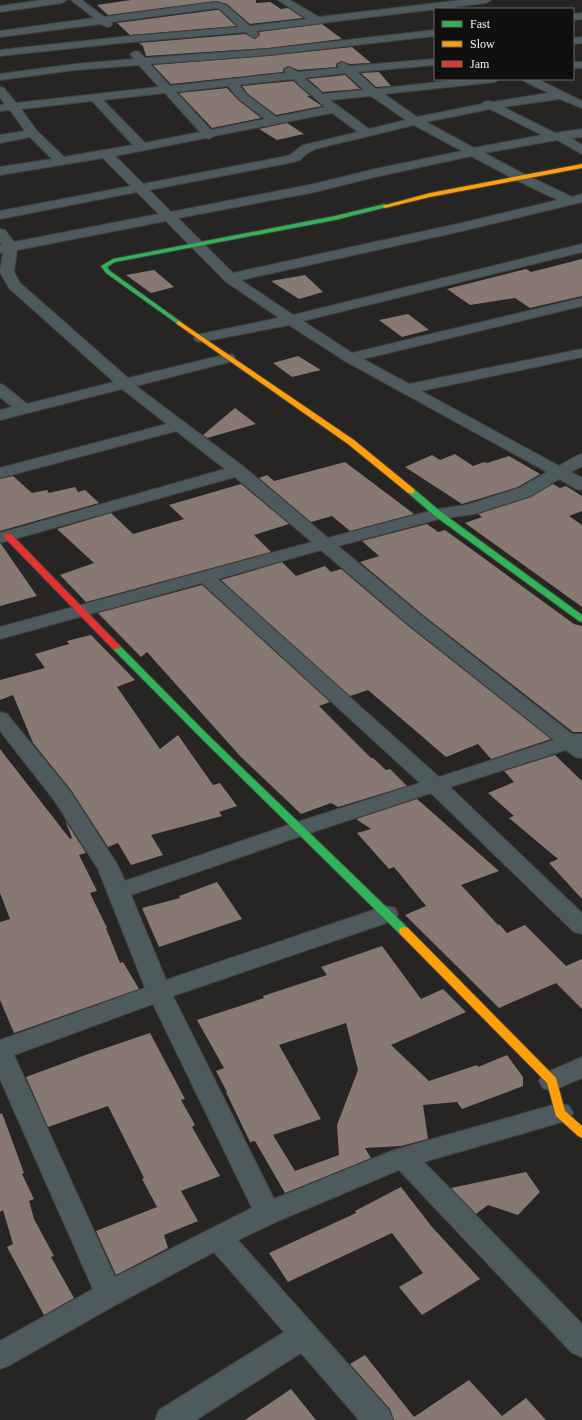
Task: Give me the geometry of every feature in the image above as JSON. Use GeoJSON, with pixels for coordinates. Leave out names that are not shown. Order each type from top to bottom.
{"type":"FeatureCollection","features":[{"type":"Feature","properties":{"kind":"street"},"geometry":{"type":"LineString","coordinates":[[0,9],[62,0]]}},
{"type":"Feature","properties":{"kind":"street"},"geometry":{"type":"LineString","coordinates":[[76,0],[102,19],[209,135]]}},
{"type":"Feature","properties":{"kind":"street"},"geometry":{"type":"LineString","coordinates":[[283,0],[337,31],[349,44]]}},
{"type":"Feature","properties":{"kind":"street"},"geometry":{"type":"LineString","coordinates":[[0,53],[121,40],[249,29],[486,0]]}},
{"type":"Feature","properties":{"kind":"street"},"geometry":{"type":"LineString","coordinates":[[0,34],[102,19],[216,6],[223,7],[249,29],[268,52],[320,98],[367,133]]}},
{"type":"Feature","properties":{"kind":"street"},"geometry":{"type":"LineString","coordinates":[[0,76],[75,67],[321,47],[434,33]]}},
{"type":"Feature","properties":{"kind":"street"},"geometry":{"type":"LineString","coordinates":[[321,47],[373,92],[415,121],[520,177],[576,199]]}},
{"type":"Feature","properties":{"kind":"street"},"geometry":{"type":"LineString","coordinates":[[0,108],[347,70],[433,64]]}},
{"type":"Feature","properties":{"kind":"street"},"geometry":{"type":"LineString","coordinates":[[320,98],[452,81],[473,80]]}},
{"type":"Feature","properties":{"kind":"street"},"geometry":{"type":"LineString","coordinates":[[530,80],[582,105]]}},
{"type":"Feature","properties":{"kind":"street"},"geometry":{"type":"LineString","coordinates":[[452,81],[490,106],[556,136],[582,150]]}},
{"type":"Feature","properties":{"kind":"street"},"geometry":{"type":"LineString","coordinates":[[231,83],[243,97],[273,120]]}},
{"type":"Feature","properties":{"kind":"street"},"geometry":{"type":"LineString","coordinates":[[0,90],[33,133],[62,162]]}},
{"type":"Feature","properties":{"kind":"street"},"geometry":{"type":"LineString","coordinates":[[0,215],[141,189],[289,159],[296,157],[299,152],[306,148],[415,121],[490,106],[561,95]]}},
{"type":"Feature","properties":{"kind":"street"},"geometry":{"type":"LineString","coordinates":[[95,98],[142,147]]}},
{"type":"Feature","properties":{"kind":"street"},"geometry":{"type":"LineString","coordinates":[[0,171],[62,162],[209,135],[273,120],[333,109]]}},
{"type":"Feature","properties":{"kind":"street"},"geometry":{"type":"LineString","coordinates":[[0,138],[33,133]]}},
{"type":"Feature","properties":{"kind":"street"},"geometry":{"type":"LineString","coordinates":[[5,248],[315,188],[349,179],[473,152],[556,136],[582,133]]}},
{"type":"Feature","properties":{"kind":"street"},"geometry":{"type":"LineString","coordinates":[[106,154],[230,278],[350,358],[582,485]]}},
{"type":"Feature","properties":{"kind":"street"},"geometry":{"type":"LineString","coordinates":[[582,166],[430,195],[335,218],[197,246],[113,261],[104,266],[108,272],[228,358],[351,442],[438,514],[582,619]]}},
{"type":"Feature","properties":{"kind":"street"},"geometry":{"type":"LineString","coordinates":[[230,278],[462,227],[576,199]]}},
{"type":"Feature","properties":{"kind":"street"},"geometry":{"type":"LineString","coordinates":[[0,234],[5,248],[7,272],[14,285],[126,385],[238,472],[416,620],[578,744]]}},
{"type":"Feature","properties":{"kind":"street"},"geometry":{"type":"LineString","coordinates":[[201,338],[291,320],[582,248]]}},
{"type":"Feature","properties":{"kind":"street"},"geometry":{"type":"LineString","coordinates":[[350,358],[582,302]]}},
{"type":"Feature","properties":{"kind":"street"},"geometry":{"type":"LineString","coordinates":[[406,389],[582,354]]}},
{"type":"Feature","properties":{"kind":"street"},"geometry":{"type":"LineString","coordinates":[[0,415],[126,385],[228,358]]}},
{"type":"Feature","properties":{"kind":"street"},"geometry":{"type":"LineString","coordinates":[[0,389],[24,409]]}},
{"type":"Feature","properties":{"kind":"street"},"geometry":{"type":"LineString","coordinates":[[0,473],[178,426]]}},
{"type":"Feature","properties":{"kind":"street"},"geometry":{"type":"LineString","coordinates":[[0,633],[205,576],[438,514],[468,510],[525,492],[558,472],[582,460]]}},
{"type":"Feature","properties":{"kind":"street"},"geometry":{"type":"LineString","coordinates":[[4,537],[238,472]]}},
{"type":"Feature","properties":{"kind":"street"},"geometry":{"type":"LineString","coordinates":[[4,537],[80,610],[204,736],[387,914],[552,1081],[560,1113],[582,1133]]}},
{"type":"Feature","properties":{"kind":"street"},"geometry":{"type":"LineString","coordinates":[[205,576],[435,785],[582,926]]}},
{"type":"Feature","properties":{"kind":"street"},"geometry":{"type":"LineString","coordinates":[[0,718],[62,796],[109,869],[159,992],[268,1213]]}},
{"type":"Feature","properties":{"kind":"street"},"geometry":{"type":"LineString","coordinates":[[118,891],[299,829],[435,785],[578,744]]}},
{"type":"Feature","properties":{"kind":"street"},"geometry":{"type":"LineString","coordinates":[[109,1294],[0,1051],[159,992],[387,914]]}},
{"type":"Feature","properties":{"kind":"street"},"geometry":{"type":"LineString","coordinates":[[552,1081],[582,1067]]}},
{"type":"Feature","properties":{"kind":"street"},"geometry":{"type":"LineString","coordinates":[[0,1356],[109,1294],[218,1237],[268,1213],[403,1157],[560,1113]]}},
{"type":"Feature","properties":{"kind":"street"},"geometry":{"type":"LineString","coordinates":[[403,1157],[582,1344]]}},
{"type":"Feature","properties":{"kind":"street"},"geometry":{"type":"LineString","coordinates":[[218,1237],[378,1420]]}},
{"type":"Feature","properties":{"kind":"street"},"geometry":{"type":"LineString","coordinates":[[170,1420],[304,1335]]}},
{"type":"Feature","properties":{"kind":"building"},"geometry":{"type":"Polygon","coordinates":[[[131,0],[256,0],[256,3],[270,2],[281,9],[288,8],[303,18],[250,24],[227,4],[216,1],[108,15],[97,5],[131,0]]]}},
{"type":"Feature","properties":{"kind":"building"},"geometry":{"type":"Polygon","coordinates":[[[219,10],[236,26],[130,35],[117,23],[219,10]]]}},
{"type":"Feature","properties":{"kind":"building"},"geometry":{"type":"Polygon","coordinates":[[[322,24],[342,39],[268,48],[146,56],[143,46],[139,43],[245,34],[255,39],[260,35],[259,32],[322,24]]]}},
{"type":"Feature","properties":{"kind":"building"},"geometry":{"type":"Polygon","coordinates":[[[352,47],[371,63],[350,64],[341,61],[336,64],[336,67],[298,70],[288,66],[283,69],[283,72],[171,84],[153,65],[268,56],[352,47]]]}},
{"type":"Feature","properties":{"kind":"building"},"geometry":{"type":"Polygon","coordinates":[[[379,72],[391,86],[376,87],[361,73],[379,72]]]}},
{"type":"Feature","properties":{"kind":"building"},"geometry":{"type":"Polygon","coordinates":[[[345,75],[360,89],[323,92],[308,79],[345,75]]]}},
{"type":"Feature","properties":{"kind":"building"},"geometry":{"type":"Polygon","coordinates":[[[293,81],[310,96],[307,96],[322,106],[276,115],[248,94],[242,86],[293,81]]]}},
{"type":"Feature","properties":{"kind":"building"},"geometry":{"type":"Polygon","coordinates":[[[227,88],[238,100],[261,118],[212,128],[179,93],[227,88]]]}},
{"type":"Feature","properties":{"kind":"building"},"geometry":{"type":"Polygon","coordinates":[[[287,123],[304,134],[277,140],[259,129],[287,123]]]}},
{"type":"Feature","properties":{"kind":"building"},"geometry":{"type":"Polygon","coordinates":[[[582,259],[582,296],[530,308],[515,298],[470,305],[447,289],[526,269],[531,272],[582,259]]]}},
{"type":"Feature","properties":{"kind":"building"},"geometry":{"type":"Polygon","coordinates":[[[154,270],[174,287],[151,293],[126,275],[154,270]]]}},
{"type":"Feature","properties":{"kind":"building"},"geometry":{"type":"Polygon","coordinates":[[[305,275],[323,292],[299,299],[271,281],[305,275]]]}},
{"type":"Feature","properties":{"kind":"building"},"geometry":{"type":"Polygon","coordinates":[[[408,314],[429,330],[402,337],[379,320],[408,314]]]}},
{"type":"Feature","properties":{"kind":"building"},"geometry":{"type":"Polygon","coordinates":[[[298,356],[321,370],[292,377],[273,363],[298,356]]]}},
{"type":"Feature","properties":{"kind":"building"},"geometry":{"type":"Polygon","coordinates":[[[235,408],[256,424],[207,438],[203,435],[235,408]]]}},
{"type":"Feature","properties":{"kind":"building"},"geometry":{"type":"Polygon","coordinates":[[[455,454],[473,466],[509,456],[540,474],[518,487],[462,504],[405,467],[432,455],[440,460],[455,454]]]}},
{"type":"Feature","properties":{"kind":"building"},"geometry":{"type":"Polygon","coordinates":[[[345,462],[414,514],[350,531],[332,516],[311,522],[259,478],[267,475],[274,481],[345,462]]]}},
{"type":"Feature","properties":{"kind":"building"},"geometry":{"type":"Polygon","coordinates":[[[13,476],[32,493],[47,490],[49,493],[75,487],[78,492],[85,490],[99,503],[0,531],[0,479],[13,476]]]}},
{"type":"Feature","properties":{"kind":"building"},"geometry":{"type":"Polygon","coordinates":[[[241,484],[289,524],[254,535],[271,552],[86,602],[60,575],[94,563],[57,529],[111,513],[133,534],[184,519],[169,505],[241,484]]]}},
{"type":"Feature","properties":{"kind":"building"},"geometry":{"type":"Polygon","coordinates":[[[553,484],[560,488],[566,486],[582,496],[582,511],[569,516],[582,525],[582,607],[465,523],[482,517],[478,514],[531,497],[553,484]]]}},
{"type":"Feature","properties":{"kind":"building"},"geometry":{"type":"Polygon","coordinates":[[[427,524],[438,532],[445,530],[574,624],[582,626],[582,732],[573,732],[423,615],[360,562],[379,556],[362,541],[427,524]]]}},
{"type":"Feature","properties":{"kind":"building"},"geometry":{"type":"Polygon","coordinates":[[[1,544],[37,596],[0,606],[1,544]]]}},
{"type":"Feature","properties":{"kind":"building"},"geometry":{"type":"Polygon","coordinates":[[[282,562],[296,576],[325,566],[331,572],[341,569],[407,625],[551,739],[491,759],[478,744],[446,757],[368,690],[350,696],[221,580],[282,562]]]}},
{"type":"Feature","properties":{"kind":"building"},"geometry":{"type":"Polygon","coordinates":[[[202,585],[330,702],[319,706],[371,758],[373,758],[386,770],[390,769],[407,786],[338,807],[331,803],[301,814],[240,756],[147,652],[141,657],[98,613],[202,585]]]}},
{"type":"Feature","properties":{"kind":"building"},"geometry":{"type":"Polygon","coordinates":[[[91,635],[135,680],[117,687],[160,749],[178,735],[213,785],[220,783],[237,806],[219,812],[222,816],[151,835],[163,855],[131,865],[118,843],[108,847],[71,790],[33,743],[13,695],[0,700],[0,680],[45,668],[35,654],[69,644],[67,641],[91,635]]]}},
{"type":"Feature","properties":{"kind":"building"},"geometry":{"type":"Polygon","coordinates":[[[0,749],[70,839],[72,838],[65,820],[86,853],[79,855],[97,891],[90,893],[107,928],[120,963],[123,962],[139,989],[14,1033],[0,1000],[0,922],[10,919],[0,893],[0,749]]]}},
{"type":"Feature","properties":{"kind":"building"},"geometry":{"type":"Polygon","coordinates":[[[555,755],[582,781],[582,899],[549,863],[558,859],[509,818],[514,816],[488,793],[514,782],[504,771],[555,755]]]}},
{"type":"Feature","properties":{"kind":"building"},"geometry":{"type":"Polygon","coordinates":[[[417,799],[499,871],[461,885],[498,925],[499,924],[507,933],[525,925],[566,966],[582,959],[582,1009],[556,983],[499,1008],[405,915],[426,906],[394,867],[389,869],[357,833],[371,829],[356,819],[417,799]]]}},
{"type":"Feature","properties":{"kind":"building"},"geometry":{"type":"Polygon","coordinates":[[[217,882],[242,919],[159,947],[142,908],[180,898],[179,896],[217,882]]]}},
{"type":"Feature","properties":{"kind":"building"},"geometry":{"type":"Polygon","coordinates":[[[382,946],[421,999],[443,989],[466,1012],[391,1045],[429,1081],[477,1065],[478,1067],[507,1055],[523,1077],[523,1086],[462,1109],[457,1102],[423,1105],[428,1139],[401,1146],[365,1148],[371,1158],[285,1193],[255,1141],[250,1142],[216,1071],[224,1068],[197,1020],[327,975],[321,967],[382,946]],[[346,1023],[279,1045],[321,1119],[273,1135],[295,1171],[339,1155],[337,1125],[358,1070],[346,1023]]]}},
{"type":"Feature","properties":{"kind":"building"},"geometry":{"type":"Polygon","coordinates":[[[150,1033],[185,1099],[181,1100],[195,1125],[192,1127],[220,1176],[181,1191],[198,1221],[164,1235],[168,1248],[116,1275],[96,1231],[157,1207],[142,1179],[144,1178],[108,1106],[48,1127],[26,1077],[150,1033]]]}},
{"type":"Feature","properties":{"kind":"building"},"geometry":{"type":"Polygon","coordinates":[[[2,1113],[24,1173],[22,1174],[34,1199],[29,1201],[34,1219],[54,1256],[51,1257],[74,1298],[44,1315],[7,1247],[13,1244],[3,1210],[0,1212],[0,1114],[2,1113]]]}},
{"type":"Feature","properties":{"kind":"building"},"geometry":{"type":"Polygon","coordinates":[[[526,1172],[540,1192],[518,1215],[488,1205],[476,1214],[451,1188],[526,1172]]]}},
{"type":"Feature","properties":{"kind":"building"},"geometry":{"type":"Polygon","coordinates":[[[401,1187],[432,1227],[480,1279],[422,1315],[399,1287],[423,1273],[392,1233],[288,1282],[269,1253],[356,1213],[355,1211],[401,1187]]]}},
{"type":"Feature","properties":{"kind":"building"},"geometry":{"type":"Polygon","coordinates":[[[365,1355],[414,1417],[469,1380],[502,1416],[526,1398],[546,1420],[394,1420],[390,1409],[350,1364],[365,1355]]]}},
{"type":"Feature","properties":{"kind":"building"},"geometry":{"type":"Polygon","coordinates":[[[291,1389],[316,1420],[245,1420],[291,1389]]]}},
{"type":"Feature","properties":{"kind":"traffic: fast"},"geometry":{"type":"LineString","coordinates":[[179,323],[108,272],[104,266],[113,261],[335,218],[385,206]]}},
{"type":"Feature","properties":{"kind":"traffic: fast"},"geometry":{"type":"LineString","coordinates":[[411,491],[438,514],[582,619]]}},
{"type":"Feature","properties":{"kind":"traffic: fast"},"geometry":{"type":"LineString","coordinates":[[116,647],[204,736],[404,931]]}},
{"type":"Feature","properties":{"kind":"traffic: slow"},"geometry":{"type":"LineString","coordinates":[[385,206],[430,195],[582,166]]}},
{"type":"Feature","properties":{"kind":"traffic: slow"},"geometry":{"type":"LineString","coordinates":[[179,323],[351,442],[411,491]]}},
{"type":"Feature","properties":{"kind":"traffic: slow"},"geometry":{"type":"LineString","coordinates":[[404,931],[552,1081],[560,1113],[582,1133]]}},
{"type":"Feature","properties":{"kind":"traffic: jam"},"geometry":{"type":"LineString","coordinates":[[8,536],[116,647]]}}]}
